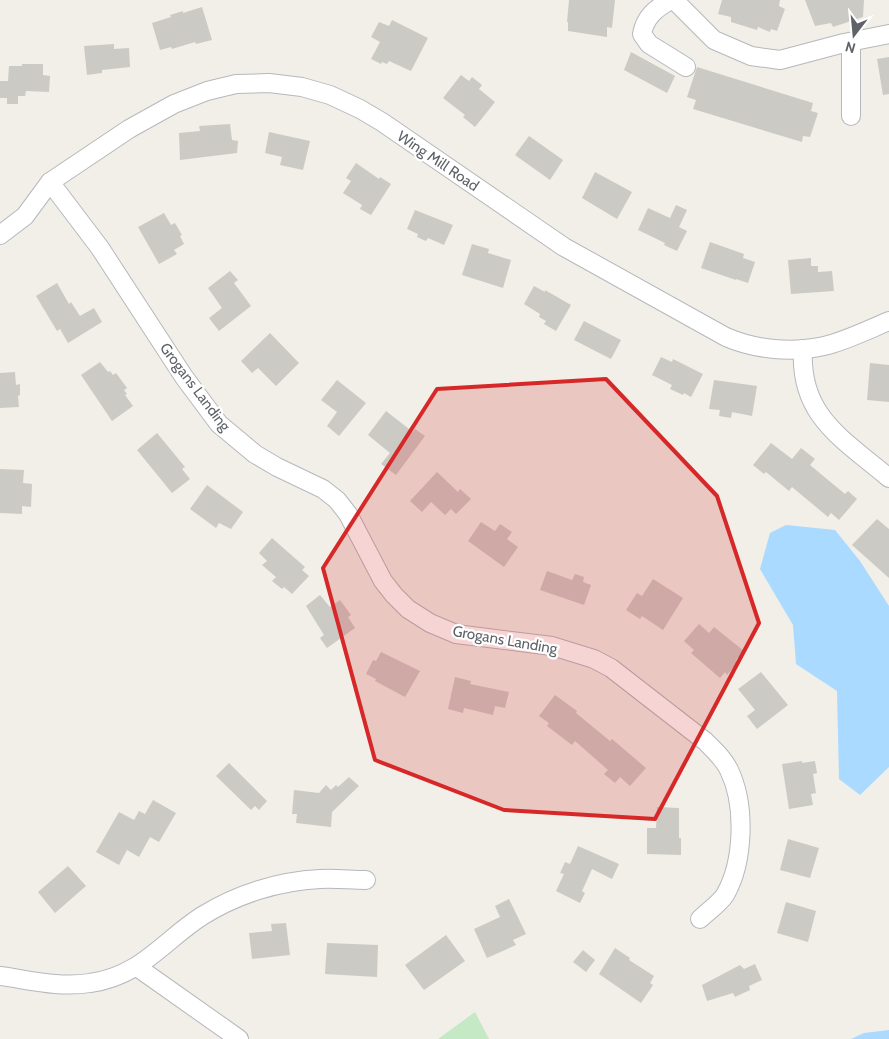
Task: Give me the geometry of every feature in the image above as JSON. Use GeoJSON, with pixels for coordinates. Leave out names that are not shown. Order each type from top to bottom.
{"type":"FeatureCollection","features":[{"type":"Feature","properties":{"kind":"street"},"geometry":{"type":"LineString","coordinates":[[686,67],[649,44],[642,34],[644,24],[656,8],[678,2],[714,40],[751,56],[780,60],[889,34]]}},
{"type":"Feature","properties":{"kind":"street"},"geometry":{"type":"LineString","coordinates":[[851,42],[851,116]]}},
{"type":"Feature","properties":{"kind":"street","name":"Wing Mill Road"},"geometry":{"type":"LineString","coordinates":[[0,235],[25,216],[50,182],[136,125],[174,104],[207,91],[236,84],[269,82],[302,87],[330,95],[360,109],[382,122],[564,247],[726,337],[744,344],[762,348],[804,349],[825,346],[889,321]]}},
{"type":"Feature","properties":{"kind":"street","name":"Grogans Landing"},"geometry":{"type":"LineString","coordinates":[[50,182],[100,248],[184,377],[220,424],[255,454],[323,489],[337,500],[348,514],[383,581],[408,609],[430,623],[456,634],[552,646],[594,659],[619,674],[718,753],[729,770],[738,793],[741,817],[739,844],[734,871],[724,896],[700,920]]}},
{"type":"Feature","properties":{"kind":"street"},"geometry":{"type":"LineString","coordinates":[[804,349],[802,364],[805,382],[811,400],[820,416],[833,430],[889,478]]}},
{"type":"Feature","properties":{"kind":"street"},"geometry":{"type":"LineString","coordinates":[[0,976],[54,985],[90,983],[115,977],[137,967],[154,956],[182,931],[226,902],[257,890],[288,882],[320,879],[366,880]]}},
{"type":"Feature","properties":{"kind":"street"},"geometry":{"type":"LineString","coordinates":[[137,967],[239,1039]]}},
{"type":"Feature","properties":{"kind":"highlighted area"},"geometry":{"type":"Polygon","coordinates":[[[606,379],[717,496],[759,623],[655,819],[504,810],[375,760],[323,568],[437,389],[606,379]]]}},
{"type":"Feature","properties":{"kind":"green space"},"geometry":{"type":"Polygon","coordinates":[[[475,1012],[489,1039],[438,1039],[475,1012]]]}},
{"type":"Feature","properties":{"kind":"water"},"geometry":{"type":"Polygon","coordinates":[[[786,525],[835,530],[860,561],[889,606],[889,767],[860,795],[839,779],[837,691],[796,664],[793,625],[760,569],[770,533],[786,525]]]}},
{"type":"Feature","properties":{"kind":"water"},"geometry":{"type":"Polygon","coordinates":[[[889,1030],[889,1039],[851,1039],[864,1033],[889,1030]]]}},
{"type":"Feature","properties":{"kind":"building"},"geometry":{"type":"Polygon","coordinates":[[[569,0],[615,0],[612,28],[607,27],[607,37],[568,31],[569,0]]]}},
{"type":"Feature","properties":{"kind":"building"},"geometry":{"type":"Polygon","coordinates":[[[722,0],[780,0],[779,6],[785,9],[777,31],[771,29],[770,32],[758,27],[757,30],[731,22],[731,17],[718,14],[722,0]]]}},
{"type":"Feature","properties":{"kind":"building"},"geometry":{"type":"Polygon","coordinates":[[[805,0],[864,0],[863,17],[833,27],[831,23],[815,26],[805,0]]]}},
{"type":"Feature","properties":{"kind":"building"},"geometry":{"type":"Polygon","coordinates":[[[202,7],[212,40],[160,50],[152,23],[171,17],[170,15],[202,7]]]}},
{"type":"Feature","properties":{"kind":"building"},"geometry":{"type":"Polygon","coordinates":[[[392,20],[428,38],[411,71],[389,61],[387,64],[382,62],[381,64],[371,59],[380,42],[371,37],[379,22],[389,26],[392,20]]]}},
{"type":"Feature","properties":{"kind":"building"},"geometry":{"type":"Polygon","coordinates":[[[114,44],[114,49],[129,48],[130,67],[102,70],[102,73],[87,75],[84,46],[114,44]]]}},
{"type":"Feature","properties":{"kind":"building"},"geometry":{"type":"Polygon","coordinates":[[[631,52],[675,76],[667,93],[624,70],[631,52]]]}},
{"type":"Feature","properties":{"kind":"building"},"geometry":{"type":"Polygon","coordinates":[[[889,57],[889,94],[883,95],[877,59],[889,57]]]}},
{"type":"Feature","properties":{"kind":"building"},"geometry":{"type":"Polygon","coordinates":[[[22,64],[43,64],[43,75],[50,76],[49,92],[26,91],[25,96],[18,96],[18,104],[7,104],[7,98],[0,98],[0,81],[8,81],[9,66],[22,66],[22,64]]]}},
{"type":"Feature","properties":{"kind":"building"},"geometry":{"type":"Polygon","coordinates":[[[697,67],[813,103],[811,111],[818,113],[810,137],[803,136],[802,142],[693,109],[696,100],[687,97],[697,67]]]}},
{"type":"Feature","properties":{"kind":"building"},"geometry":{"type":"Polygon","coordinates":[[[461,75],[469,81],[472,77],[482,85],[479,89],[495,102],[475,127],[463,117],[465,115],[443,98],[461,75]]]}},
{"type":"Feature","properties":{"kind":"building"},"geometry":{"type":"Polygon","coordinates":[[[230,124],[232,140],[238,141],[237,153],[180,160],[179,133],[200,131],[199,126],[230,124]]]}},
{"type":"Feature","properties":{"kind":"building"},"geometry":{"type":"Polygon","coordinates":[[[269,132],[310,141],[303,170],[280,165],[282,157],[265,153],[269,132]]]}},
{"type":"Feature","properties":{"kind":"building"},"geometry":{"type":"Polygon","coordinates":[[[529,136],[563,160],[550,180],[515,155],[529,136]]]}},
{"type":"Feature","properties":{"kind":"building"},"geometry":{"type":"Polygon","coordinates":[[[356,163],[379,179],[380,177],[391,184],[371,215],[360,209],[362,205],[343,193],[351,181],[346,178],[356,163]]]}},
{"type":"Feature","properties":{"kind":"building"},"geometry":{"type":"Polygon","coordinates":[[[595,172],[632,192],[617,219],[582,198],[595,172]]]}},
{"type":"Feature","properties":{"kind":"building"},"geometry":{"type":"Polygon","coordinates":[[[676,205],[687,210],[679,227],[687,231],[677,251],[638,230],[648,208],[670,218],[676,205]]]}},
{"type":"Feature","properties":{"kind":"building"},"geometry":{"type":"Polygon","coordinates":[[[415,210],[453,225],[444,245],[428,238],[426,241],[417,237],[418,234],[407,229],[415,210]]]}},
{"type":"Feature","properties":{"kind":"building"},"geometry":{"type":"Polygon","coordinates":[[[164,213],[171,225],[175,223],[182,235],[180,236],[184,244],[174,250],[177,254],[159,264],[138,227],[164,213]]]}},
{"type":"Feature","properties":{"kind":"building"},"geometry":{"type":"Polygon","coordinates":[[[710,242],[744,254],[743,258],[755,262],[748,283],[701,268],[710,242]]]}},
{"type":"Feature","properties":{"kind":"building"},"geometry":{"type":"Polygon","coordinates":[[[472,244],[489,249],[488,253],[511,260],[503,288],[462,275],[472,244]]]}},
{"type":"Feature","properties":{"kind":"building"},"geometry":{"type":"Polygon","coordinates":[[[811,258],[811,266],[818,266],[818,272],[832,271],[834,291],[791,294],[788,260],[811,258]]]}},
{"type":"Feature","properties":{"kind":"building"},"geometry":{"type":"Polygon","coordinates":[[[230,271],[238,280],[234,283],[251,306],[219,331],[209,318],[222,308],[208,288],[230,271]]]}},
{"type":"Feature","properties":{"kind":"building"},"geometry":{"type":"Polygon","coordinates":[[[57,283],[69,304],[71,302],[80,316],[94,308],[102,322],[68,343],[60,329],[57,331],[36,296],[57,283]]]}},
{"type":"Feature","properties":{"kind":"building"},"geometry":{"type":"Polygon","coordinates":[[[534,286],[571,305],[556,331],[544,324],[546,321],[539,317],[540,314],[524,304],[534,286]]]}},
{"type":"Feature","properties":{"kind":"building"},"geometry":{"type":"Polygon","coordinates":[[[584,321],[621,340],[611,359],[574,340],[584,321]]]}},
{"type":"Feature","properties":{"kind":"building"},"geometry":{"type":"Polygon","coordinates":[[[270,333],[299,363],[276,386],[258,368],[252,373],[241,361],[270,333]]]}},
{"type":"Feature","properties":{"kind":"building"},"geometry":{"type":"Polygon","coordinates":[[[661,357],[672,362],[673,359],[703,374],[691,397],[670,389],[672,385],[652,375],[661,357]]]}},
{"type":"Feature","properties":{"kind":"building"},"geometry":{"type":"Polygon","coordinates":[[[100,362],[108,372],[110,371],[113,375],[116,373],[127,388],[124,390],[127,394],[125,395],[133,406],[112,421],[81,375],[100,362]]]}},
{"type":"Feature","properties":{"kind":"building"},"geometry":{"type":"Polygon","coordinates":[[[870,363],[889,365],[889,402],[867,400],[870,363]]]}},
{"type":"Feature","properties":{"kind":"building"},"geometry":{"type":"Polygon","coordinates":[[[15,372],[16,385],[20,384],[19,407],[0,408],[0,373],[15,372]]]}},
{"type":"Feature","properties":{"kind":"building"},"geometry":{"type":"Polygon","coordinates":[[[337,380],[366,403],[339,436],[327,426],[337,412],[321,400],[337,380]]]}},
{"type":"Feature","properties":{"kind":"building"},"geometry":{"type":"Polygon","coordinates":[[[714,380],[757,386],[752,416],[732,412],[731,418],[719,416],[720,410],[709,409],[714,380]]]}},
{"type":"Feature","properties":{"kind":"building"},"geometry":{"type":"Polygon","coordinates":[[[386,411],[413,432],[415,429],[425,436],[396,475],[381,464],[390,453],[368,435],[386,411]]]}},
{"type":"Feature","properties":{"kind":"building"},"geometry":{"type":"Polygon","coordinates":[[[157,433],[185,467],[182,469],[190,479],[172,493],[137,450],[157,433]]]}},
{"type":"Feature","properties":{"kind":"building"},"geometry":{"type":"Polygon","coordinates":[[[771,443],[792,459],[801,448],[815,459],[810,465],[845,494],[848,491],[857,499],[839,520],[831,513],[828,517],[792,487],[789,491],[766,472],[764,474],[753,465],[771,443]]]}},
{"type":"Feature","properties":{"kind":"building"},"geometry":{"type":"Polygon","coordinates":[[[0,469],[24,470],[23,483],[32,484],[31,507],[22,506],[22,514],[0,513],[0,469]]]}},
{"type":"Feature","properties":{"kind":"building"},"geometry":{"type":"Polygon","coordinates":[[[437,472],[458,492],[460,489],[471,499],[456,514],[451,509],[445,515],[431,502],[422,512],[410,501],[437,472]]]}},
{"type":"Feature","properties":{"kind":"building"},"geometry":{"type":"Polygon","coordinates":[[[207,485],[243,512],[231,529],[219,523],[216,528],[190,509],[207,485]]]}},
{"type":"Feature","properties":{"kind":"building"},"geometry":{"type":"Polygon","coordinates":[[[877,519],[889,529],[889,578],[852,545],[877,519]]]}},
{"type":"Feature","properties":{"kind":"building"},"geometry":{"type":"Polygon","coordinates":[[[481,522],[495,531],[500,524],[512,532],[507,539],[518,547],[504,567],[468,541],[481,522]]]}},
{"type":"Feature","properties":{"kind":"building"},"geometry":{"type":"Polygon","coordinates":[[[272,538],[305,567],[302,570],[309,576],[292,594],[284,587],[282,589],[272,581],[276,577],[262,565],[267,561],[259,553],[272,538]]]}},
{"type":"Feature","properties":{"kind":"building"},"geometry":{"type":"Polygon","coordinates":[[[547,571],[572,580],[575,574],[584,577],[583,582],[591,585],[584,605],[540,590],[547,571]]]}},
{"type":"Feature","properties":{"kind":"building"},"geometry":{"type":"Polygon","coordinates":[[[653,579],[683,598],[663,630],[642,616],[640,619],[626,610],[637,593],[642,596],[653,579]]]}},
{"type":"Feature","properties":{"kind":"building"},"geometry":{"type":"Polygon","coordinates":[[[320,595],[330,607],[340,600],[351,615],[348,617],[355,628],[327,648],[320,638],[324,635],[306,606],[320,595]]]}},
{"type":"Feature","properties":{"kind":"building"},"geometry":{"type":"Polygon","coordinates":[[[699,624],[709,633],[714,627],[744,651],[727,675],[725,672],[720,678],[691,653],[694,650],[684,641],[699,624]]]}},
{"type":"Feature","properties":{"kind":"building"},"geometry":{"type":"Polygon","coordinates":[[[381,652],[420,671],[405,697],[366,674],[373,660],[376,661],[381,652]]]}},
{"type":"Feature","properties":{"kind":"building"},"geometry":{"type":"Polygon","coordinates":[[[761,672],[788,705],[757,729],[747,716],[755,710],[738,689],[761,672]]]}},
{"type":"Feature","properties":{"kind":"building"},"geometry":{"type":"Polygon","coordinates":[[[455,677],[471,681],[470,684],[509,692],[505,708],[495,706],[493,715],[464,708],[463,713],[448,709],[455,677]]]}},
{"type":"Feature","properties":{"kind":"building"},"geometry":{"type":"Polygon","coordinates":[[[555,695],[646,768],[630,786],[620,777],[615,783],[604,774],[608,770],[575,741],[572,745],[547,726],[549,723],[539,716],[555,695]]]}},
{"type":"Feature","properties":{"kind":"building"},"geometry":{"type":"Polygon","coordinates":[[[802,761],[802,763],[815,761],[817,773],[813,774],[816,793],[811,794],[813,805],[789,809],[782,764],[802,761]]]}},
{"type":"Feature","properties":{"kind":"building"},"geometry":{"type":"Polygon","coordinates":[[[229,763],[267,801],[259,810],[255,806],[251,810],[216,776],[229,763]]]}},
{"type":"Feature","properties":{"kind":"building"},"geometry":{"type":"Polygon","coordinates":[[[349,777],[359,786],[332,812],[331,827],[296,823],[297,814],[292,814],[294,790],[319,793],[326,785],[331,790],[336,785],[338,787],[349,777]]]}},
{"type":"Feature","properties":{"kind":"building"},"geometry":{"type":"Polygon","coordinates":[[[153,800],[176,813],[159,842],[150,837],[139,857],[127,850],[119,865],[96,852],[119,812],[134,820],[139,811],[145,814],[153,800]]]}},
{"type":"Feature","properties":{"kind":"building"},"geometry":{"type":"Polygon","coordinates":[[[657,807],[679,808],[681,855],[647,854],[647,828],[656,828],[657,807]]]}},
{"type":"Feature","properties":{"kind":"building"},"geometry":{"type":"Polygon","coordinates":[[[788,839],[819,848],[810,878],[780,870],[788,839]]]}},
{"type":"Feature","properties":{"kind":"building"},"geometry":{"type":"Polygon","coordinates":[[[578,846],[619,864],[612,879],[592,869],[582,891],[585,893],[580,903],[556,891],[564,874],[560,873],[565,862],[570,864],[578,846]]]}},
{"type":"Feature","properties":{"kind":"building"},"geometry":{"type":"Polygon","coordinates":[[[68,866],[86,886],[55,913],[38,892],[68,866]]]}},
{"type":"Feature","properties":{"kind":"building"},"geometry":{"type":"Polygon","coordinates":[[[509,899],[526,934],[513,940],[516,945],[487,958],[474,929],[500,917],[495,906],[509,899]]]}},
{"type":"Feature","properties":{"kind":"building"},"geometry":{"type":"Polygon","coordinates":[[[786,902],[816,911],[808,942],[777,933],[786,902]]]}},
{"type":"Feature","properties":{"kind":"building"},"geometry":{"type":"Polygon","coordinates":[[[286,923],[290,955],[252,959],[249,933],[272,931],[271,924],[286,923]]]}},
{"type":"Feature","properties":{"kind":"building"},"geometry":{"type":"Polygon","coordinates":[[[446,935],[465,961],[424,990],[405,965],[446,935]]]}},
{"type":"Feature","properties":{"kind":"building"},"geometry":{"type":"Polygon","coordinates":[[[327,943],[378,945],[377,977],[325,974],[327,943]]]}},
{"type":"Feature","properties":{"kind":"building"},"geometry":{"type":"Polygon","coordinates":[[[615,948],[630,958],[629,960],[654,976],[650,983],[653,985],[641,1003],[599,974],[615,948]]]}},
{"type":"Feature","properties":{"kind":"building"},"geometry":{"type":"Polygon","coordinates":[[[583,950],[595,960],[586,972],[573,962],[583,950]]]}},
{"type":"Feature","properties":{"kind":"building"},"geometry":{"type":"Polygon","coordinates":[[[755,964],[762,980],[749,986],[750,990],[735,997],[733,993],[707,1001],[702,985],[740,965],[744,969],[755,964]]]}}]}
